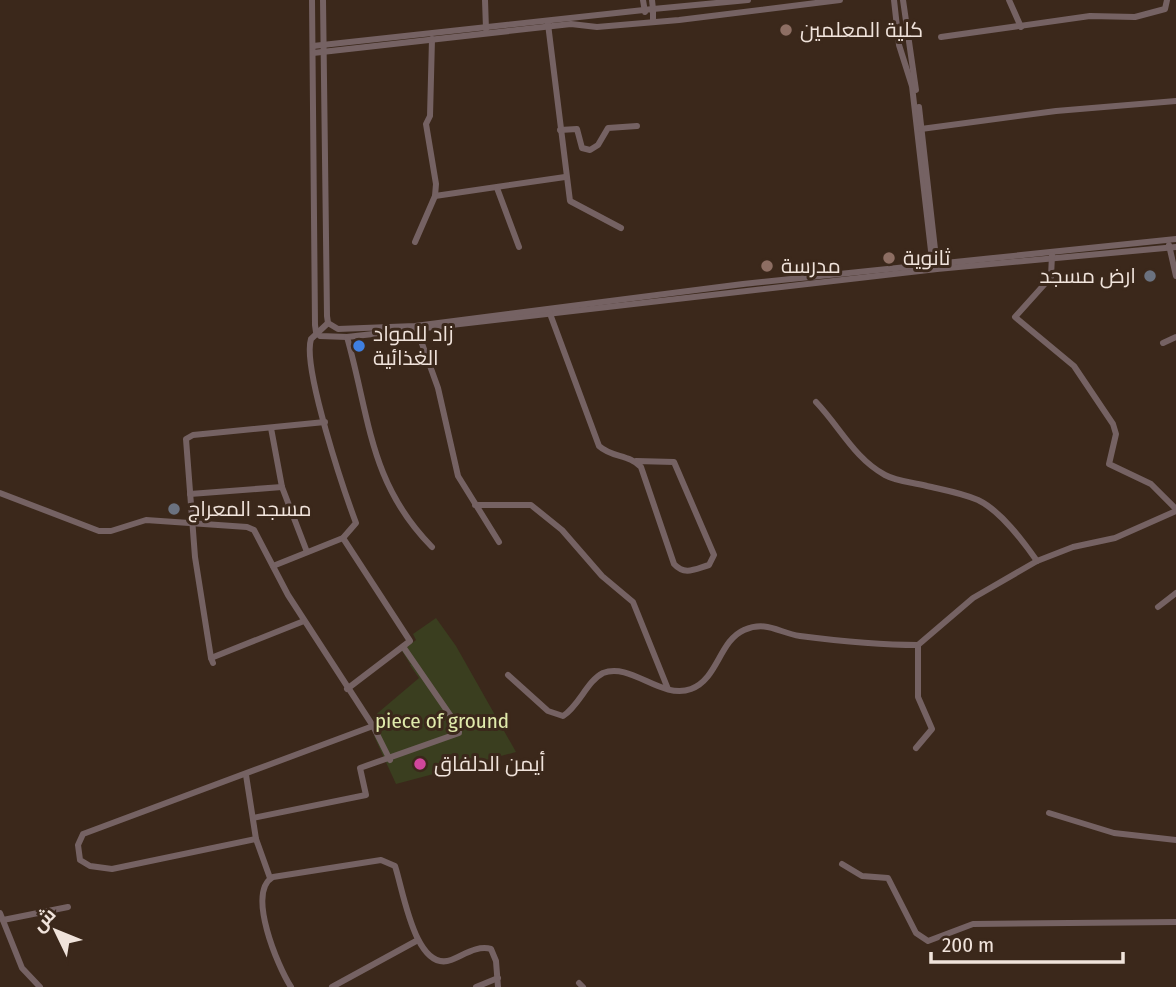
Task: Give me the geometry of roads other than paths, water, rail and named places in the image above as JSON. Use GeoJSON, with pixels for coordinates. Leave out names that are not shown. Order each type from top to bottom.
{"type":"FeatureCollection","features":[{"type":"Feature","properties":{"kind":"street"},"geometry":{"type":"LineString","coordinates":[[273,566],[343,538],[356,523],[332,454],[310,353],[310,345],[316,332],[312,0]]}},
{"type":"Feature","properties":{"kind":"street"},"geometry":{"type":"LineString","coordinates":[[324,0],[328,323]]}},
{"type":"Feature","properties":{"kind":"street"},"geometry":{"type":"LineString","coordinates":[[485,0],[486,29]]}},
{"type":"Feature","properties":{"kind":"street"},"geometry":{"type":"LineString","coordinates":[[643,0],[645,21]]}},
{"type":"Feature","properties":{"kind":"street"},"geometry":{"type":"LineString","coordinates":[[652,0],[653,20]]}},
{"type":"Feature","properties":{"kind":"street"},"geometry":{"type":"LineString","coordinates":[[325,48],[432,39],[653,9],[748,0]]}},
{"type":"Feature","properties":{"kind":"street"},"geometry":{"type":"LineString","coordinates":[[313,50],[486,29],[548,24],[597,27],[840,0]]}},
{"type":"Feature","properties":{"kind":"street"},"geometry":{"type":"LineString","coordinates":[[894,0],[899,45],[909,75],[920,129]]}},
{"type":"Feature","properties":{"kind":"street"},"geometry":{"type":"LineString","coordinates":[[904,0],[935,267]]}},
{"type":"Feature","properties":{"kind":"street"},"geometry":{"type":"LineString","coordinates":[[1009,0],[1021,27]]}},
{"type":"Feature","properties":{"kind":"street"},"geometry":{"type":"LineString","coordinates":[[941,37],[1090,16],[1135,17],[1161,12],[1166,3],[1176,4]]}},
{"type":"Feature","properties":{"kind":"street"},"geometry":{"type":"LineString","coordinates":[[548,24],[570,201],[621,228]]}},
{"type":"Feature","properties":{"kind":"street"},"geometry":{"type":"LineString","coordinates":[[415,242],[435,196],[426,124],[430,116],[432,39]]}},
{"type":"Feature","properties":{"kind":"street"},"geometry":{"type":"LineString","coordinates":[[920,129],[1056,111],[1176,101]]}},
{"type":"Feature","properties":{"kind":"street"},"geometry":{"type":"LineString","coordinates":[[560,130],[577,129],[582,148],[590,150],[598,145],[608,128],[637,126]]}},
{"type":"Feature","properties":{"kind":"street"},"geometry":{"type":"LineString","coordinates":[[435,196],[565,177]]}},
{"type":"Feature","properties":{"kind":"street"},"geometry":{"type":"LineString","coordinates":[[497,188],[519,247]]}},
{"type":"Feature","properties":{"kind":"street"},"geometry":{"type":"LineString","coordinates":[[316,332],[320,336],[347,337],[935,267],[1172,244],[1176,276]]}},
{"type":"Feature","properties":{"kind":"street"},"geometry":{"type":"LineString","coordinates":[[508,675],[556,715],[568,713],[605,673],[619,672],[668,689],[684,690],[698,685],[734,637],[757,626],[776,626],[802,636],[918,645],[973,598],[1037,561],[1073,547],[1115,538],[1176,510],[1151,484],[1109,464],[1116,434],[1113,424],[1074,366],[1015,317],[1051,277],[1052,254]]}},
{"type":"Feature","properties":{"kind":"street"},"geometry":{"type":"LineString","coordinates":[[550,312],[599,446],[607,454],[636,461],[674,462],[714,555],[709,565],[686,572],[674,564],[647,479],[636,461]]}},
{"type":"Feature","properties":{"kind":"street"},"geometry":{"type":"LineString","coordinates":[[316,332],[328,323]]}},
{"type":"Feature","properties":{"kind":"street"},"geometry":{"type":"LineString","coordinates":[[328,323],[348,331],[416,328]]}},
{"type":"Feature","properties":{"kind":"street"},"geometry":{"type":"LineString","coordinates":[[416,328],[438,388],[458,476],[499,542]]}},
{"type":"Feature","properties":{"kind":"street"},"geometry":{"type":"LineString","coordinates":[[347,337],[376,461],[403,513],[432,547]]}},
{"type":"Feature","properties":{"kind":"street"},"geometry":{"type":"LineString","coordinates":[[1163,343],[1176,337]]}},
{"type":"Feature","properties":{"kind":"street"},"geometry":{"type":"LineString","coordinates":[[817,402],[834,420],[847,444],[876,469],[890,477],[954,492],[986,505],[1025,544],[1037,561]]}},
{"type":"Feature","properties":{"kind":"street"},"geometry":{"type":"LineString","coordinates":[[304,621],[212,661],[195,557],[186,442],[188,437],[325,422]]}},
{"type":"Feature","properties":{"kind":"street"},"geometry":{"type":"LineString","coordinates":[[271,428],[282,487],[307,552]]}},
{"type":"Feature","properties":{"kind":"street"},"geometry":{"type":"LineString","coordinates":[[190,494],[282,487]]}},
{"type":"Feature","properties":{"kind":"street"},"geometry":{"type":"LineString","coordinates":[[0,493],[99,531],[111,531],[141,520],[247,527],[254,530],[304,621],[373,726],[390,760]]}},
{"type":"Feature","properties":{"kind":"street"},"geometry":{"type":"LineString","coordinates":[[475,505],[531,505],[562,530],[602,576],[633,602],[668,689]]}},
{"type":"Feature","properties":{"kind":"street"},"geometry":{"type":"LineString","coordinates":[[343,538],[410,641],[347,689]]}},
{"type":"Feature","properties":{"kind":"street"},"geometry":{"type":"LineString","coordinates":[[1158,607],[1176,593]]}},
{"type":"Feature","properties":{"kind":"street"},"geometry":{"type":"LineString","coordinates":[[916,748],[932,729],[918,697],[918,645]]}},
{"type":"Feature","properties":{"kind":"street"},"geometry":{"type":"LineString","coordinates":[[253,818],[366,795],[360,768],[390,760],[459,730],[404,648]]}},
{"type":"Feature","properties":{"kind":"street"},"geometry":{"type":"LineString","coordinates":[[256,839],[112,869],[90,866],[80,860],[78,851],[83,834],[373,726]]}},
{"type":"Feature","properties":{"kind":"street"},"geometry":{"type":"LineString","coordinates":[[246,775],[256,839],[270,878]]}},
{"type":"Feature","properties":{"kind":"street"},"geometry":{"type":"LineString","coordinates":[[1049,813],[1114,833],[1176,840]]}},
{"type":"Feature","properties":{"kind":"street"},"geometry":{"type":"LineString","coordinates":[[291,987],[275,957],[267,930],[261,891],[270,878],[381,860],[396,866],[418,940],[433,959],[439,962],[475,949],[491,949],[495,952],[498,987]]}},
{"type":"Feature","properties":{"kind":"street"},"geometry":{"type":"LineString","coordinates":[[842,864],[862,876],[888,878],[916,933],[928,941],[973,924],[1176,922]]}},
{"type":"Feature","properties":{"kind":"street"},"geometry":{"type":"LineString","coordinates":[[40,987],[22,968],[2,916],[68,907]]}},
{"type":"Feature","properties":{"kind":"street"},"geometry":{"type":"LineString","coordinates":[[332,987],[418,940]]}},
{"type":"Feature","properties":{"kind":"street"},"geometry":{"type":"LineString","coordinates":[[476,987],[498,978]]}},
{"type":"Feature","properties":{"kind":"place","name":"كلية المعلمين"},"geometry":{"type":"Point","coordinates":[786,30]}},
{"type":"Feature","properties":{"kind":"place","name":"ثانوية"},"geometry":{"type":"Point","coordinates":[889,258]}},
{"type":"Feature","properties":{"kind":"place","name":"مدرسة"},"geometry":{"type":"Point","coordinates":[767,266]}},
{"type":"Feature","properties":{"kind":"place","name":"ارض مسجد"},"geometry":{"type":"Point","coordinates":[1150,276]}},
{"type":"Feature","properties":{"kind":"place","name":"زاد للمواد الغذائية"},"geometry":{"type":"Point","coordinates":[359,346]}},
{"type":"Feature","properties":{"kind":"place","name":"مسجد المعراج"},"geometry":{"type":"Point","coordinates":[174,509]}},
{"type":"Feature","properties":{"kind":"place","name":"أيمن الدلفاق"},"geometry":{"type":"Point","coordinates":[420,764]}},
{"type":"Feature","properties":{"kind":"park label","name":"piece of ground"},"geometry":{"type":"Point","coordinates":[442,721]}}]}
